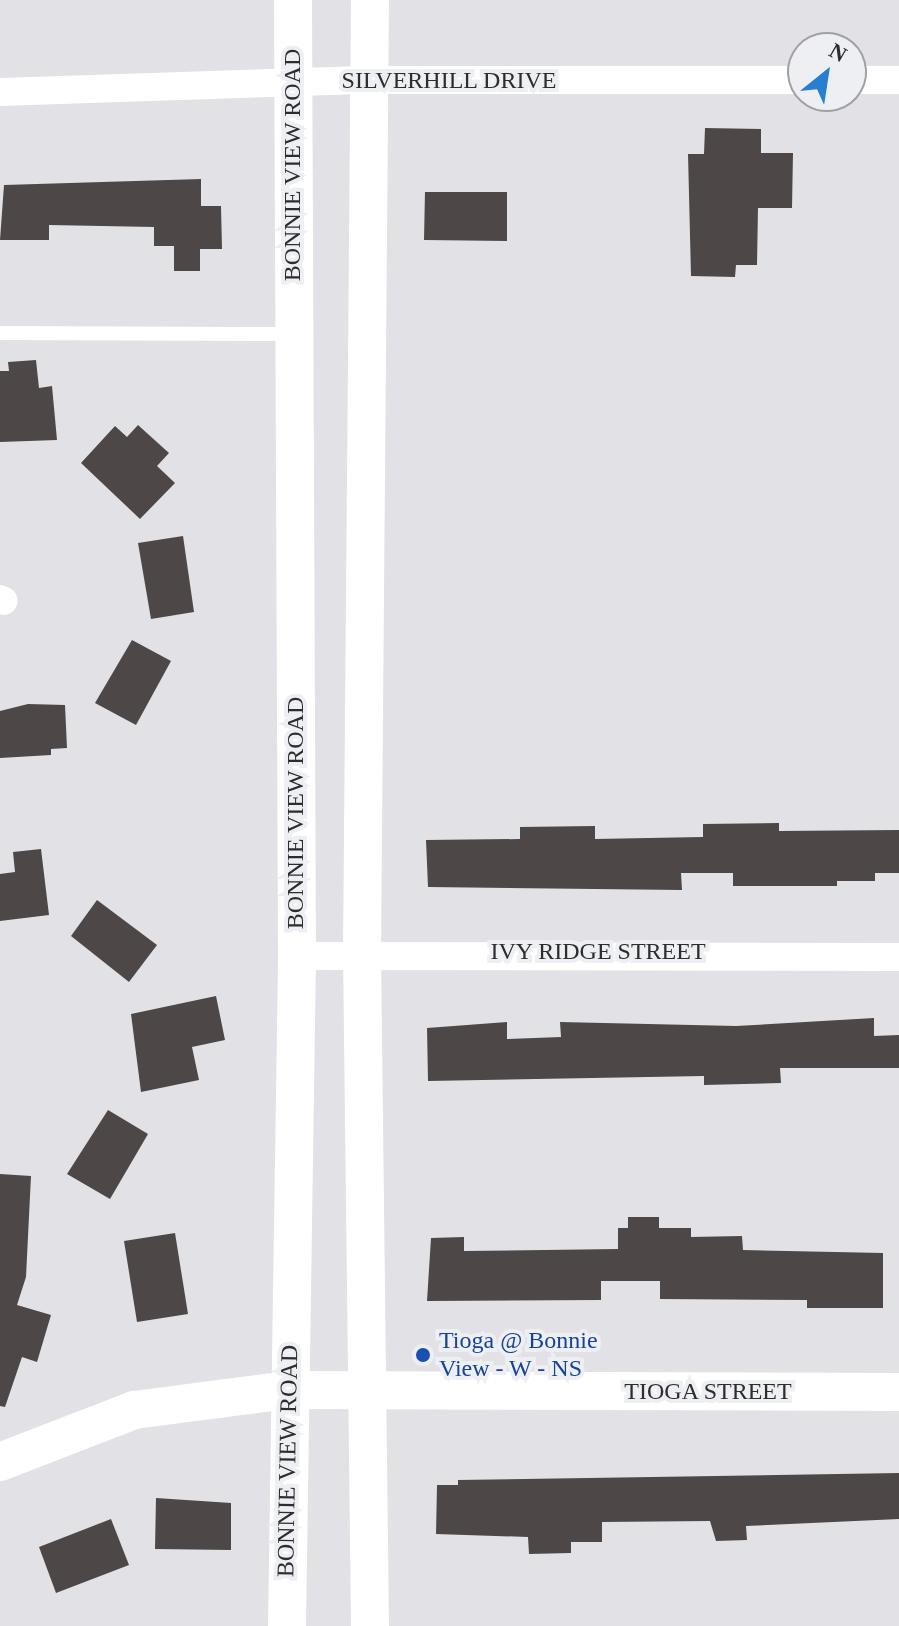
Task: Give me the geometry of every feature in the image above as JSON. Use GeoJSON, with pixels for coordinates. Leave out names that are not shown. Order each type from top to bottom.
{"type":"FeatureCollection","features":[{"type":"Feature","properties":{"kind":"main road","name":"BONNIE VIEW ROAD"},"geometry":{"type":"LineString","coordinates":[[287,1626],[297,956],[293,0]]}},
{"type":"Feature","properties":{"kind":"main road"},"geometry":{"type":"LineString","coordinates":[[370,0],[362,954],[363,1391],[370,1626]]}},
{"type":"Feature","properties":{"kind":"main road","name":"TIOGA STREET"},"geometry":{"type":"LineString","coordinates":[[0,1462],[60,1434],[134,1410],[289,1390],[899,1392]]}},
{"type":"Feature","properties":{"kind":"street","name":"SILVERHILL DRIVE"},"geometry":{"type":"LineString","coordinates":[[0,92],[370,80],[787,80]]}},
{"type":"Feature","properties":{"kind":"street"},"geometry":{"type":"LineString","coordinates":[[867,80],[899,80]]}},
{"type":"Feature","properties":{"kind":"street","name":"IVY RIDGE STREET"},"geometry":{"type":"LineString","coordinates":[[297,956],[899,957]]}},
{"type":"Feature","properties":{"kind":"lane"},"geometry":{"type":"LineString","coordinates":[[0,333],[294,334]]}},
{"type":"Feature","properties":{"kind":"building"},"geometry":{"type":"Polygon","coordinates":[[[705,128],[761,129],[761,153],[793,153],[792,208],[758,208],[757,265],[736,265],[735,277],[691,276],[688,154],[704,154],[705,128]]]}},
{"type":"Feature","properties":{"kind":"building"},"geometry":{"type":"Polygon","coordinates":[[[201,179],[201,206],[221,206],[222,249],[200,249],[200,271],[174,271],[174,246],[154,246],[154,227],[49,225],[49,240],[0,240],[4,185],[201,179]]]}},
{"type":"Feature","properties":{"kind":"building"},"geometry":{"type":"Polygon","coordinates":[[[425,192],[507,192],[507,241],[424,240],[425,192]]]}},
{"type":"Feature","properties":{"kind":"building"},"geometry":{"type":"Polygon","coordinates":[[[36,360],[39,388],[52,386],[57,440],[0,442],[0,371],[9,371],[8,362],[36,360]]]}},
{"type":"Feature","properties":{"kind":"building"},"geometry":{"type":"Polygon","coordinates":[[[138,425],[169,453],[157,466],[175,483],[140,519],[81,463],[115,426],[127,437],[138,425]]]}},
{"type":"Feature","properties":{"kind":"building"},"geometry":{"type":"Polygon","coordinates":[[[183,536],[194,612],[151,619],[138,543],[183,536]]]}},
{"type":"Feature","properties":{"kind":"building"},"geometry":{"type":"Polygon","coordinates":[[[132,640],[171,661],[136,725],[95,703],[132,640]]]}},
{"type":"Feature","properties":{"kind":"building"},"geometry":{"type":"Polygon","coordinates":[[[28,704],[65,705],[67,748],[51,749],[51,755],[0,758],[0,711],[28,704]]]}},
{"type":"Feature","properties":{"kind":"building"},"geometry":{"type":"Polygon","coordinates":[[[779,823],[779,831],[899,830],[899,873],[875,873],[875,881],[837,881],[837,886],[733,886],[733,873],[681,873],[682,890],[428,887],[426,840],[520,839],[520,827],[595,826],[595,839],[703,837],[703,824],[779,823]]]}},
{"type":"Feature","properties":{"kind":"building"},"geometry":{"type":"Polygon","coordinates":[[[41,849],[49,915],[0,921],[0,874],[15,872],[13,852],[41,849]]]}},
{"type":"Feature","properties":{"kind":"building"},"geometry":{"type":"Polygon","coordinates":[[[97,900],[157,945],[129,982],[71,936],[97,900]]]}},
{"type":"Feature","properties":{"kind":"building"},"geometry":{"type":"Polygon","coordinates":[[[216,996],[225,1040],[192,1047],[199,1080],[141,1092],[131,1014],[216,996]]]}},
{"type":"Feature","properties":{"kind":"building"},"geometry":{"type":"Polygon","coordinates":[[[874,1018],[874,1036],[899,1035],[899,1068],[780,1068],[781,1083],[704,1085],[704,1076],[428,1081],[427,1028],[507,1022],[507,1039],[561,1037],[560,1022],[736,1026],[874,1018]]]}},
{"type":"Feature","properties":{"kind":"building"},"geometry":{"type":"Polygon","coordinates":[[[108,1110],[148,1134],[110,1199],[67,1174],[108,1110]]]}},
{"type":"Feature","properties":{"kind":"building"},"geometry":{"type":"Polygon","coordinates":[[[0,1174],[31,1176],[26,1277],[17,1305],[51,1315],[37,1362],[22,1357],[5,1407],[0,1406],[0,1174]]]}},
{"type":"Feature","properties":{"kind":"building"},"geometry":{"type":"Polygon","coordinates":[[[628,1217],[659,1217],[659,1228],[691,1228],[691,1237],[742,1236],[743,1250],[883,1253],[883,1308],[807,1308],[807,1300],[660,1299],[660,1281],[601,1281],[601,1300],[427,1301],[431,1238],[464,1237],[464,1251],[618,1249],[618,1228],[628,1228],[628,1217]]]}},
{"type":"Feature","properties":{"kind":"building"},"geometry":{"type":"Polygon","coordinates":[[[175,1233],[188,1314],[137,1322],[124,1241],[175,1233]]]}},
{"type":"Feature","properties":{"kind":"building"},"geometry":{"type":"Polygon","coordinates":[[[899,1473],[899,1519],[746,1526],[747,1540],[716,1541],[710,1521],[602,1522],[602,1542],[571,1542],[571,1553],[529,1554],[528,1537],[436,1534],[437,1485],[458,1485],[458,1480],[899,1473]]]}},
{"type":"Feature","properties":{"kind":"building"},"geometry":{"type":"Polygon","coordinates":[[[156,1498],[231,1503],[231,1550],[155,1549],[156,1498]]]}},
{"type":"Feature","properties":{"kind":"building"},"geometry":{"type":"Polygon","coordinates":[[[111,1519],[129,1565],[56,1593],[39,1547],[111,1519]]]}},
{"type":"Feature","properties":{"kind":"place","name":"Tioga @ Bonnie View - W - NS"},"geometry":{"type":"Point","coordinates":[423,1355]}}]}
